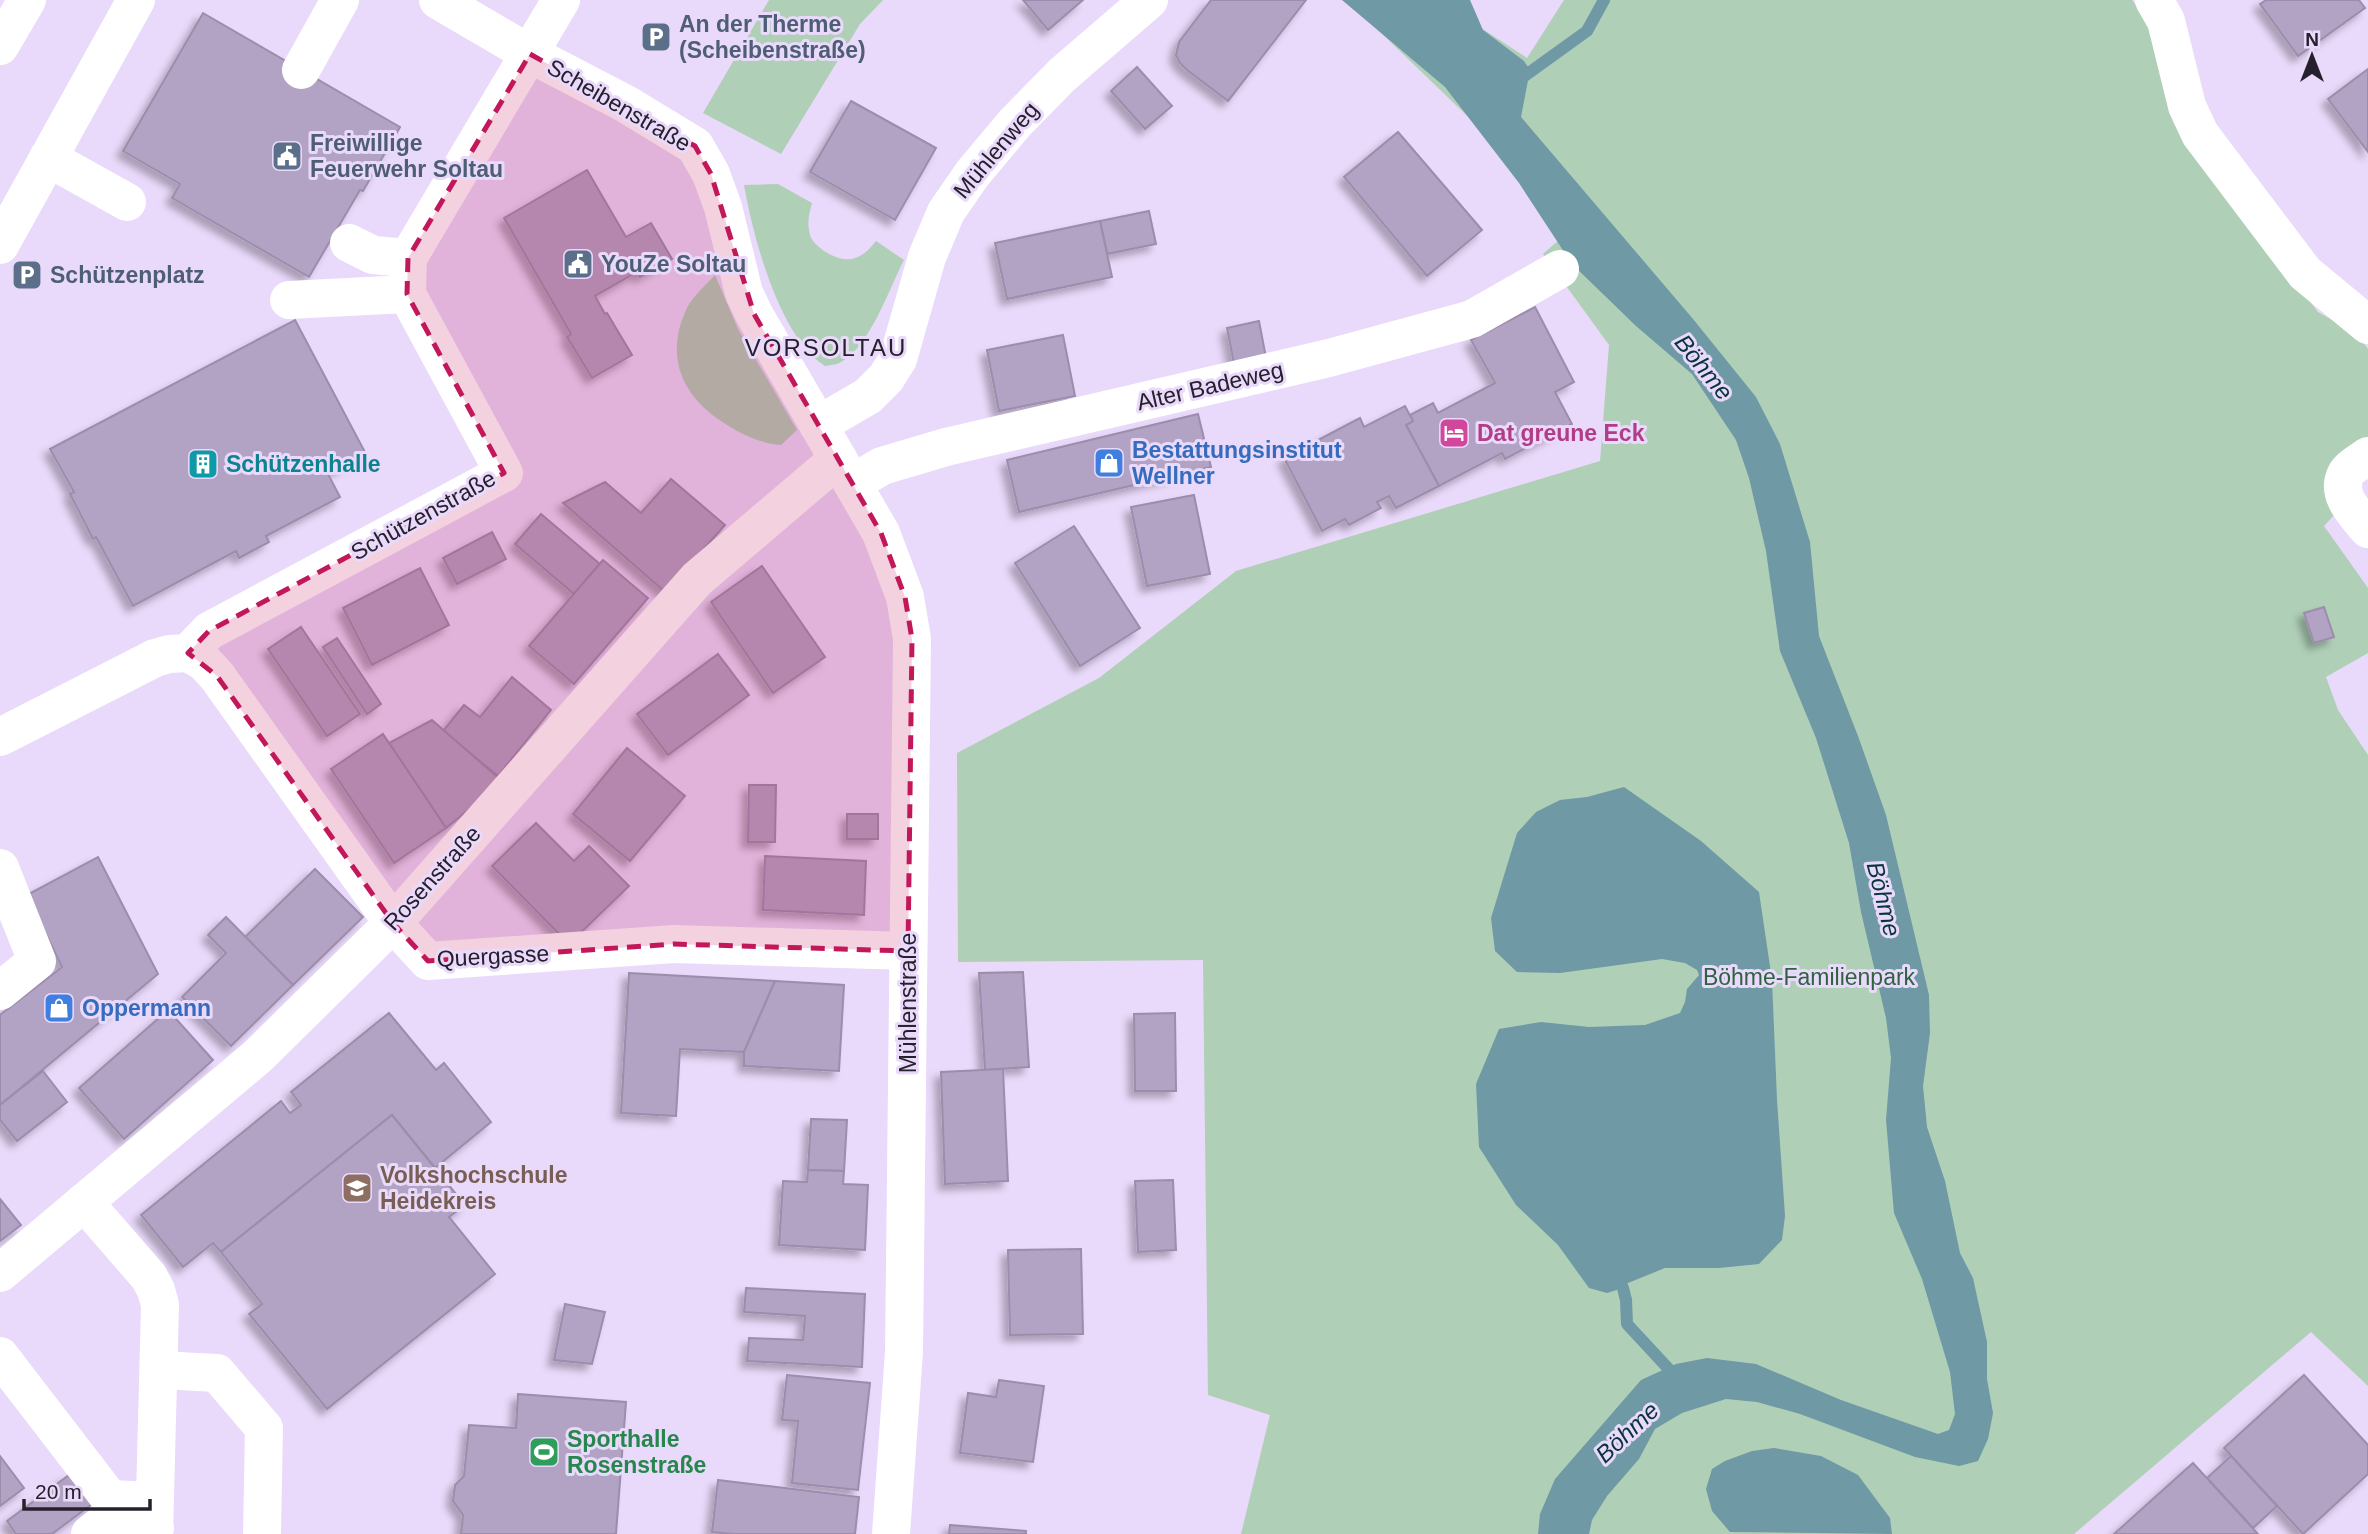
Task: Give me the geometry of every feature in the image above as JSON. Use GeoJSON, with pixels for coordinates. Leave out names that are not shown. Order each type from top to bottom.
{"type":"FeatureCollection","features":[{"type":"Feature","properties":{"kind":"street"},"geometry":{"type":"LineString","coordinates":[[0,46],[27,0]]}},
{"type":"Feature","properties":{"kind":"street"},"geometry":{"type":"LineString","coordinates":[[0,245],[136,0]]}},
{"type":"Feature","properties":{"kind":"street"},"geometry":{"type":"LineString","coordinates":[[301,70],[340,0]]}},
{"type":"Feature","properties":{"kind":"street","name":"Scheibenstraße"},"geometry":{"type":"LineString","coordinates":[[438,0],[530,54],[626,104],[695,146],[711,174],[723,208],[744,293],[845,471]]}},
{"type":"Feature","properties":{"kind":"street"},"geometry":{"type":"LineString","coordinates":[[289,300],[407,276],[561,0]]}},
{"type":"Feature","properties":{"kind":"street","name":"Mühlenweg"},"geometry":{"type":"LineString","coordinates":[[818,425],[867,396],[886,378],[898,359],[927,257],[946,212],[973,173],[1015,123],[1062,75],[1149,0]]}},
{"type":"Feature","properties":{"kind":"street"},"geometry":{"type":"LineString","coordinates":[[2154,0],[2166,21],[2187,106],[2200,134],[2305,273],[2368,325]]}},
{"type":"Feature","properties":{"kind":"street"},"geometry":{"type":"LineString","coordinates":[[48,158],[127,202]]}},
{"type":"Feature","properties":{"kind":"street"},"geometry":{"type":"LineString","coordinates":[[349,243],[407,276]]}},
{"type":"Feature","properties":{"kind":"street","name":"Alter Badeweg"},"geometry":{"type":"LineString","coordinates":[[845,471],[881,466],[946,447],[1329,358],[1472,319],[1560,269]]}},
{"type":"Feature","properties":{"kind":"street","name":"Schützenstraße"},"geometry":{"type":"LineString","coordinates":[[188,653],[209,631],[504,473],[407,276]]}},
{"type":"Feature","properties":{"kind":"street"},"geometry":{"type":"LineString","coordinates":[[2368,456],[2347,473],[2343,485],[2344,498],[2368,529]]}},
{"type":"Feature","properties":{"kind":"street","name":"Rosenstraße"},"geometry":{"type":"LineString","coordinates":[[0,1273],[258,1056],[393,923],[697,579],[845,471]]}},
{"type":"Feature","properties":{"kind":"street","name":"Mühlenstraße"},"geometry":{"type":"LineString","coordinates":[[845,471],[881,533],[894,564],[905,597],[912,639],[904,1352],[891,1534]]}},
{"type":"Feature","properties":{"kind":"street"},"geometry":{"type":"LineString","coordinates":[[0,737],[155,658],[188,653]]}},
{"type":"Feature","properties":{"kind":"street","name":"Quergasse"},"geometry":{"type":"LineString","coordinates":[[188,653],[204,662],[217,676],[393,923],[428,961],[674,944],[908,951]]}},
{"type":"Feature","properties":{"kind":"street"},"geometry":{"type":"LineString","coordinates":[[0,868],[37,961],[0,991]]}},
{"type":"Feature","properties":{"kind":"street"},"geometry":{"type":"LineString","coordinates":[[84,1202],[149,1277],[156,1290],[161,1321],[155,1521]]}},
{"type":"Feature","properties":{"kind":"street"},"geometry":{"type":"LineString","coordinates":[[0,1356],[110,1499],[155,1521]]}},
{"type":"Feature","properties":{"kind":"street"},"geometry":{"type":"LineString","coordinates":[[159,1370],[217,1373],[264,1428],[262,1534]]}},
{"type":"Feature","properties":{"kind":"street"},"geometry":{"type":"LineString","coordinates":[[90,1534],[99,1527],[155,1521]]}},
{"type":"Feature","properties":{"kind":"highlighted area"},"geometry":{"type":"Polygon","coordinates":[[[530,54],[695,146],[711,174],[754,314],[881,533],[905,597],[912,639],[908,951],[674,944],[428,961],[393,923],[217,676],[188,653],[209,631],[504,473],[407,294],[408,258],[530,54]]]}},
{"type":"Feature","properties":{"kind":"green space"},"geometry":{"type":"Polygon","coordinates":[[[769,0],[883,0],[860,24],[781,154],[703,113],[769,0]]]}},
{"type":"Feature","properties":{"kind":"green space","name":"Böhme-Familienpark"},"geometry":{"type":"Polygon","coordinates":[[[1347,0],[1438,0],[1527,58],[1564,0],[2132,0],[2152,27],[2174,124],[2318,312],[2357,334],[2368,349],[2368,478],[2324,526],[2368,588],[2368,653],[2326,677],[2338,710],[2368,755],[2368,1386],[2311,1332],[2074,1534],[1241,1534],[1270,1415],[1208,1395],[1203,960],[958,962],[957,753],[1099,678],[1236,571],[1600,461],[1609,345],[1543,254],[1578,223],[1347,0]]]}},
{"type":"Feature","properties":{"kind":"green space"},"geometry":{"type":"Polygon","coordinates":[[[778,184],[812,203],[808,226],[810,234],[824,251],[839,258],[853,259],[865,253],[876,241],[904,260],[870,330],[851,354],[838,364],[825,366],[794,333],[761,257],[744,185],[778,184]]]}},
{"type":"Feature","properties":{"kind":"green space"},"geometry":{"type":"Polygon","coordinates":[[[715,275],[738,329],[797,430],[781,445],[749,437],[721,421],[695,398],[680,372],[677,341],[680,325],[696,295],[715,275]]]}},
{"type":"Feature","properties":{"kind":"water","name":"Böhme"},"geometry":{"type":"Polygon","coordinates":[[[1342,0],[1470,0],[1483,30],[1524,61],[1530,70],[1521,117],[1756,397],[1780,444],[1810,542],[1819,636],[1886,815],[1929,995],[1930,1033],[1923,1086],[1927,1127],[1945,1181],[1960,1253],[1973,1278],[1987,1342],[1987,1379],[1993,1413],[1988,1439],[1978,1461],[1959,1466],[1915,1457],[1800,1414],[1757,1402],[1726,1399],[1682,1413],[1655,1429],[1639,1459],[1607,1496],[1592,1520],[1589,1534],[1538,1534],[1540,1514],[1555,1479],[1641,1380],[1676,1364],[1707,1358],[1756,1364],[1841,1400],[1938,1434],[1949,1430],[1955,1414],[1950,1372],[1922,1279],[1894,1213],[1886,1120],[1891,1058],[1886,1018],[1861,912],[1849,843],[1816,738],[1780,651],[1766,551],[1749,478],[1736,440],[1692,374],[1636,326],[1572,264],[1519,183],[1445,87],[1342,0]]]}},
{"type":"Feature","properties":{"kind":"water"},"geometry":{"type":"Polygon","coordinates":[[[1624,787],[1701,841],[1759,892],[1772,980],[1785,1216],[1782,1240],[1759,1264],[1719,1268],[1665,1268],[1607,1293],[1589,1288],[1558,1245],[1516,1205],[1479,1147],[1476,1084],[1499,1029],[1541,1022],[1589,1027],[1645,1025],[1680,1013],[1687,989],[1699,975],[1697,970],[1685,963],[1662,959],[1560,973],[1517,972],[1495,951],[1491,918],[1517,833],[1536,812],[1560,800],[1587,797],[1624,787]]]}},
{"type":"Feature","properties":{"kind":"water"},"geometry":{"type":"Polygon","coordinates":[[[1774,1448],[1821,1456],[1858,1475],[1890,1518],[1892,1534],[1730,1532],[1712,1511],[1706,1489],[1712,1469],[1752,1451],[1774,1448]]]}},
{"type":"Feature","properties":{"kind":"building"},"geometry":{"type":"Polygon","coordinates":[[[1023,0],[1083,0],[1048,30],[1023,0]]]}},
{"type":"Feature","properties":{"kind":"building"},"geometry":{"type":"Polygon","coordinates":[[[1211,0],[1306,0],[1228,101],[1187,70],[1176,55],[1179,42],[1211,0]]]}},
{"type":"Feature","properties":{"kind":"building"},"geometry":{"type":"Polygon","coordinates":[[[2266,0],[2359,0],[2365,8],[2298,56],[2260,4],[2266,0]]]}},
{"type":"Feature","properties":{"kind":"building"},"geometry":{"type":"Polygon","coordinates":[[[203,13],[400,127],[309,277],[172,198],[180,184],[123,151],[203,13]]]}},
{"type":"Feature","properties":{"kind":"building"},"geometry":{"type":"Polygon","coordinates":[[[1137,67],[1172,106],[1145,129],[1111,91],[1137,67]]]}},
{"type":"Feature","properties":{"kind":"building"},"geometry":{"type":"Polygon","coordinates":[[[2368,69],[2368,152],[2328,99],[2368,69]]]}},
{"type":"Feature","properties":{"kind":"building"},"geometry":{"type":"Polygon","coordinates":[[[851,101],[936,148],[895,220],[810,172],[851,101]]]}},
{"type":"Feature","properties":{"kind":"building"},"geometry":{"type":"Polygon","coordinates":[[[1398,132],[1482,230],[1427,276],[1344,177],[1398,132]]]}},
{"type":"Feature","properties":{"kind":"building"},"geometry":{"type":"Polygon","coordinates":[[[587,170],[626,237],[651,223],[672,259],[640,277],[637,272],[595,296],[632,355],[592,378],[567,337],[571,334],[504,218],[587,170]]]}},
{"type":"Feature","properties":{"kind":"building"},"geometry":{"type":"Polygon","coordinates":[[[1149,211],[1156,244],[1107,254],[1100,221],[1149,211]]]}},
{"type":"Feature","properties":{"kind":"building"},"geometry":{"type":"Polygon","coordinates":[[[1100,221],[1112,277],[1007,299],[995,243],[1100,221]]]}},
{"type":"Feature","properties":{"kind":"building"},"geometry":{"type":"Polygon","coordinates":[[[1535,307],[1574,382],[1555,392],[1572,424],[1505,459],[1502,453],[1439,486],[1406,425],[1413,421],[1410,415],[1433,403],[1438,413],[1495,383],[1471,340],[1535,307]]]}},
{"type":"Feature","properties":{"kind":"building","name":"Schützenhalle"},"geometry":{"type":"Polygon","coordinates":[[[295,320],[366,454],[328,474],[340,497],[266,536],[269,542],[239,558],[236,551],[133,606],[96,537],[93,539],[70,494],[74,492],[50,449],[295,320]]]}},
{"type":"Feature","properties":{"kind":"building"},"geometry":{"type":"Polygon","coordinates":[[[1259,321],[1267,363],[1235,369],[1227,328],[1259,321]]]}},
{"type":"Feature","properties":{"kind":"building"},"geometry":{"type":"Polygon","coordinates":[[[1063,335],[1075,396],[999,411],[987,350],[1063,335]]]}},
{"type":"Feature","properties":{"kind":"building"},"geometry":{"type":"Polygon","coordinates":[[[1405,406],[1413,421],[1406,425],[1439,486],[1396,508],[1389,496],[1377,502],[1381,508],[1349,525],[1345,519],[1322,531],[1284,458],[1360,418],[1364,427],[1405,406]]]}},
{"type":"Feature","properties":{"kind":"building","name":"Bestattungsinstitut Wellner"},"geometry":{"type":"Polygon","coordinates":[[[1198,414],[1211,467],[1019,512],[1007,460],[1198,414]]]}},
{"type":"Feature","properties":{"kind":"building"},"geometry":{"type":"Polygon","coordinates":[[[671,479],[725,525],[665,592],[563,503],[605,482],[641,513],[671,479]]]}},
{"type":"Feature","properties":{"kind":"building"},"geometry":{"type":"Polygon","coordinates":[[[1194,495],[1210,574],[1147,586],[1131,507],[1194,495]]]}},
{"type":"Feature","properties":{"kind":"building"},"geometry":{"type":"Polygon","coordinates":[[[541,514],[600,564],[574,594],[515,544],[541,514]]]}},
{"type":"Feature","properties":{"kind":"building"},"geometry":{"type":"Polygon","coordinates":[[[1074,526],[1140,628],[1080,666],[1015,563],[1074,526]]]}},
{"type":"Feature","properties":{"kind":"building"},"geometry":{"type":"Polygon","coordinates":[[[492,532],[506,559],[457,584],[443,558],[492,532]]]}},
{"type":"Feature","properties":{"kind":"building"},"geometry":{"type":"Polygon","coordinates":[[[603,560],[648,598],[574,684],[529,646],[603,560]]]}},
{"type":"Feature","properties":{"kind":"building"},"geometry":{"type":"Polygon","coordinates":[[[762,566],[825,657],[773,693],[711,602],[762,566]]]}},
{"type":"Feature","properties":{"kind":"building"},"geometry":{"type":"Polygon","coordinates":[[[420,568],[449,625],[372,665],[343,608],[420,568]]]}},
{"type":"Feature","properties":{"kind":"building"},"geometry":{"type":"Polygon","coordinates":[[[2324,607],[2334,637],[2314,643],[2304,613],[2324,607]]]}},
{"type":"Feature","properties":{"kind":"building"},"geometry":{"type":"Polygon","coordinates":[[[301,627],[360,714],[327,736],[268,649],[301,627]]]}},
{"type":"Feature","properties":{"kind":"building"},"geometry":{"type":"Polygon","coordinates":[[[337,638],[381,704],[367,714],[323,647],[337,638]]]}},
{"type":"Feature","properties":{"kind":"building"},"geometry":{"type":"Polygon","coordinates":[[[718,654],[749,695],[668,755],[637,714],[718,654]]]}},
{"type":"Feature","properties":{"kind":"building"},"geometry":{"type":"Polygon","coordinates":[[[512,677],[551,710],[498,776],[443,731],[464,705],[480,717],[512,677]]]}},
{"type":"Feature","properties":{"kind":"building"},"geometry":{"type":"Polygon","coordinates":[[[432,720],[503,782],[446,828],[389,743],[432,720]]]}},
{"type":"Feature","properties":{"kind":"building"},"geometry":{"type":"Polygon","coordinates":[[[383,734],[446,828],[394,863],[331,769],[383,734]]]}},
{"type":"Feature","properties":{"kind":"building"},"geometry":{"type":"Polygon","coordinates":[[[627,748],[685,796],[630,861],[573,814],[627,748]]]}},
{"type":"Feature","properties":{"kind":"building"},"geometry":{"type":"Polygon","coordinates":[[[749,785],[776,785],[775,842],[748,842],[749,785]]]}},
{"type":"Feature","properties":{"kind":"building"},"geometry":{"type":"Polygon","coordinates":[[[847,814],[878,814],[878,839],[847,839],[847,814]]]}},
{"type":"Feature","properties":{"kind":"building"},"geometry":{"type":"Polygon","coordinates":[[[536,823],[574,861],[589,846],[629,886],[569,944],[492,866],[536,823]]]}},
{"type":"Feature","properties":{"kind":"building"},"geometry":{"type":"Polygon","coordinates":[[[765,856],[866,861],[864,915],[763,910],[765,856]]]}},
{"type":"Feature","properties":{"kind":"building"},"geometry":{"type":"Polygon","coordinates":[[[98,857],[158,974],[0,1105],[0,1015],[62,967],[27,895],[98,857]]]}},
{"type":"Feature","properties":{"kind":"building"},"geometry":{"type":"Polygon","coordinates":[[[315,869],[363,917],[293,985],[245,937],[315,869]]]}},
{"type":"Feature","properties":{"kind":"building"},"geometry":{"type":"Polygon","coordinates":[[[226,917],[293,985],[231,1046],[182,997],[226,953],[208,935],[226,917]]]}},
{"type":"Feature","properties":{"kind":"building"},"geometry":{"type":"Polygon","coordinates":[[[1023,972],[1029,1067],[985,1070],[979,973],[1023,972]]]}},
{"type":"Feature","properties":{"kind":"building"},"geometry":{"type":"Polygon","coordinates":[[[629,973],[775,981],[744,1052],[680,1049],[676,1116],[621,1113],[629,973]]]}},
{"type":"Feature","properties":{"kind":"building"},"geometry":{"type":"Polygon","coordinates":[[[775,981],[844,985],[839,1071],[744,1066],[744,1052],[775,981]]]}},
{"type":"Feature","properties":{"kind":"building"},"geometry":{"type":"Polygon","coordinates":[[[168,1010],[213,1060],[124,1139],[79,1088],[168,1010]]]}},
{"type":"Feature","properties":{"kind":"building"},"geometry":{"type":"Polygon","coordinates":[[[389,1013],[436,1070],[444,1063],[491,1122],[435,1168],[392,1115],[221,1252],[213,1243],[183,1267],[141,1215],[281,1101],[290,1113],[301,1105],[291,1092],[389,1013]]]}},
{"type":"Feature","properties":{"kind":"building"},"geometry":{"type":"Polygon","coordinates":[[[1175,1013],[1176,1091],[1135,1091],[1134,1014],[1175,1013]]]}},
{"type":"Feature","properties":{"kind":"building"},"geometry":{"type":"Polygon","coordinates":[[[1003,1069],[1008,1181],[945,1184],[941,1072],[1003,1069]]]}},
{"type":"Feature","properties":{"kind":"building"},"geometry":{"type":"Polygon","coordinates":[[[43,1071],[67,1102],[17,1141],[0,1120],[0,1105],[43,1071]]]}},
{"type":"Feature","properties":{"kind":"building"},"geometry":{"type":"Polygon","coordinates":[[[392,1115],[465,1205],[449,1217],[495,1274],[327,1409],[249,1314],[262,1304],[221,1252],[392,1115]]]}},
{"type":"Feature","properties":{"kind":"building"},"geometry":{"type":"Polygon","coordinates":[[[811,1119],[847,1120],[844,1171],[808,1170],[811,1119]]]}},
{"type":"Feature","properties":{"kind":"building"},"geometry":{"type":"Polygon","coordinates":[[[808,1170],[844,1171],[843,1184],[868,1185],[865,1250],[779,1245],[783,1181],[807,1182],[808,1170]]]}},
{"type":"Feature","properties":{"kind":"building"},"geometry":{"type":"Polygon","coordinates":[[[1173,1180],[1176,1250],[1138,1252],[1135,1181],[1173,1180]]]}},
{"type":"Feature","properties":{"kind":"building"},"geometry":{"type":"Polygon","coordinates":[[[0,1199],[21,1225],[0,1241],[0,1199]]]}},
{"type":"Feature","properties":{"kind":"building"},"geometry":{"type":"Polygon","coordinates":[[[1081,1249],[1083,1334],[1010,1335],[1008,1250],[1081,1249]]]}},
{"type":"Feature","properties":{"kind":"building"},"geometry":{"type":"Polygon","coordinates":[[[746,1288],[865,1294],[862,1367],[747,1361],[749,1338],[803,1340],[805,1316],[744,1312],[746,1288]]]}},
{"type":"Feature","properties":{"kind":"building"},"geometry":{"type":"Polygon","coordinates":[[[565,1304],[605,1312],[592,1364],[554,1360],[565,1304]]]}},
{"type":"Feature","properties":{"kind":"building"},"geometry":{"type":"Polygon","coordinates":[[[787,1375],[870,1383],[858,1490],[792,1483],[798,1421],[782,1420],[787,1375]]]}},
{"type":"Feature","properties":{"kind":"building"},"geometry":{"type":"Polygon","coordinates":[[[2304,1375],[2368,1445],[2368,1474],[2303,1534],[2224,1448],[2304,1375]]]}},
{"type":"Feature","properties":{"kind":"building"},"geometry":{"type":"Polygon","coordinates":[[[999,1380],[1044,1386],[1033,1462],[960,1453],[968,1393],[996,1397],[999,1380]]]}},
{"type":"Feature","properties":{"kind":"building","name":"Sporthalle Rosenstraße"},"geometry":{"type":"Polygon","coordinates":[[[518,1394],[626,1402],[616,1534],[461,1534],[463,1515],[453,1501],[455,1485],[464,1476],[469,1425],[516,1428],[518,1394]]]}},
{"type":"Feature","properties":{"kind":"building"},"geometry":{"type":"Polygon","coordinates":[[[0,1456],[24,1488],[0,1506],[0,1456]]]}},
{"type":"Feature","properties":{"kind":"building"},"geometry":{"type":"Polygon","coordinates":[[[2231,1456],[2277,1506],[2253,1528],[2207,1478],[2231,1456]]]}},
{"type":"Feature","properties":{"kind":"building"},"geometry":{"type":"Polygon","coordinates":[[[2193,1463],[2258,1534],[2114,1534],[2193,1463]]]}},
{"type":"Feature","properties":{"kind":"building"},"geometry":{"type":"Polygon","coordinates":[[[69,1475],[92,1504],[52,1534],[16,1534],[7,1521],[69,1475]]]}},
{"type":"Feature","properties":{"kind":"building"},"geometry":{"type":"Polygon","coordinates":[[[718,1480],[859,1497],[855,1534],[712,1532],[718,1480]]]}},
{"type":"Feature","properties":{"kind":"building"},"geometry":{"type":"Polygon","coordinates":[[[950,1525],[1026,1531],[1026,1534],[949,1534],[950,1525]]]}},
{"type":"Feature","properties":{"kind":"waterway"},"geometry":{"type":"LineString","coordinates":[[1519,80],[1587,31],[1604,0]]}},
{"type":"Feature","properties":{"kind":"waterway"},"geometry":{"type":"LineString","coordinates":[[1623,1288],[1627,1324],[1678,1379]]}},
{"type":"Feature","properties":{"kind":"place","name":"An der Therme (Scheibenstraße)"},"geometry":{"type":"Point","coordinates":[656,37]}},
{"type":"Feature","properties":{"kind":"place","name":"Freiwillige Feuerwehr Soltau"},"geometry":{"type":"Point","coordinates":[287,156]}},
{"type":"Feature","properties":{"kind":"place","name":"YouZe Soltau"},"geometry":{"type":"Point","coordinates":[578,264]}},
{"type":"Feature","properties":{"kind":"place","name":"Schützenplatz"},"geometry":{"type":"Point","coordinates":[27,275]}},
{"type":"Feature","properties":{"kind":"place","name":"Dat greune Eck"},"geometry":{"type":"Point","coordinates":[1454,433]}},
{"type":"Feature","properties":{"kind":"place","name":"Bestattungsinstitut Wellner"},"geometry":{"type":"Point","coordinates":[1109,463]}},
{"type":"Feature","properties":{"kind":"place","name":"Schützenhalle"},"geometry":{"type":"Point","coordinates":[203,464]}},
{"type":"Feature","properties":{"kind":"place","name":"Oppermann"},"geometry":{"type":"Point","coordinates":[59,1008]}},
{"type":"Feature","properties":{"kind":"place","name":"Volkshochschule Heidekreis"},"geometry":{"type":"Point","coordinates":[357,1188]}},
{"type":"Feature","properties":{"kind":"place","name":"Sporthalle Rosenstraße"},"geometry":{"type":"Point","coordinates":[544,1452]}},
{"type":"Feature","properties":{"kind":"district","name":"VORSOLTAU"},"geometry":{"type":"Point","coordinates":[826,347]}}]}
